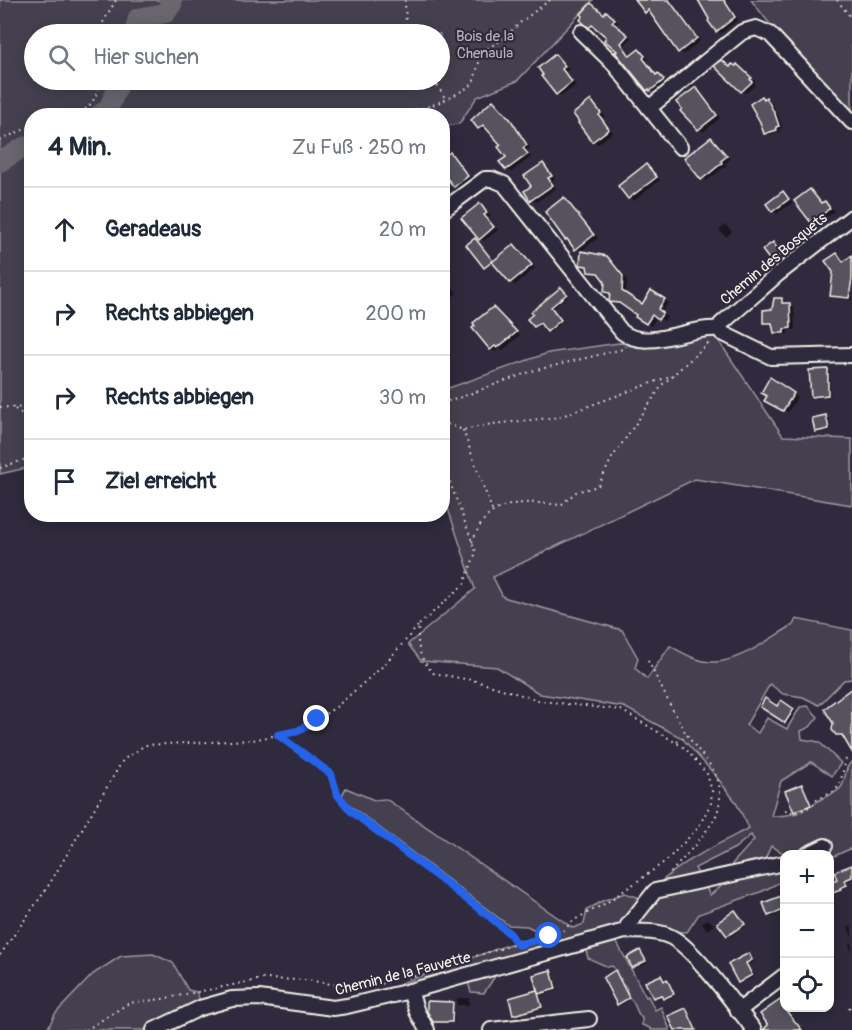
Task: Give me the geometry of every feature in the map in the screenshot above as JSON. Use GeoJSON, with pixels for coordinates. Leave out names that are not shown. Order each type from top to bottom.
{"type":"FeatureCollection","features":[{"type":"Feature","properties":{"kind":"street"},"geometry":{"type":"LineString","coordinates":[[649,108],[742,32],[749,28],[756,28],[770,34],[852,122]]}},
{"type":"Feature","properties":{"kind":"street"},"geometry":{"type":"LineString","coordinates":[[581,32],[613,63],[680,147]]}},
{"type":"Feature","properties":{"kind":"street"},"geometry":{"type":"LineString","coordinates":[[450,205],[485,179],[504,184],[630,339],[643,341],[707,328],[719,329],[722,333],[771,357],[852,355]]}},
{"type":"Feature","properties":{"kind":"street","name":"Chemin des Bosquets"},"geometry":{"type":"LineString","coordinates":[[719,329],[778,274],[852,217]]}},
{"type":"Feature","properties":{"kind":"street"},"geometry":{"type":"LineString","coordinates":[[817,850],[825,846]]}},
{"type":"Feature","properties":{"kind":"street"},"geometry":{"type":"LineString","coordinates":[[625,931],[655,891],[780,864]]}},
{"type":"Feature","properties":{"kind":"street","name":"Chemin de la Fauvette"},"geometry":{"type":"LineString","coordinates":[[154,1030],[200,1008],[232,999],[259,998],[333,1008],[409,984],[625,931],[660,933],[680,943],[697,960],[754,1030]]}},
{"type":"Feature","properties":{"kind":"street"},"geometry":{"type":"LineString","coordinates":[[738,1011],[780,979]]}},
{"type":"Feature","properties":{"kind":"street"},"geometry":{"type":"LineString","coordinates":[[409,984],[417,1012],[427,1030]]}},
{"type":"Feature","properties":{"kind":"street"},"geometry":{"type":"LineString","coordinates":[[491,1030],[589,1019]]}},
{"type":"Feature","properties":{"kind":"path"},"geometry":{"type":"LineString","coordinates":[[102,24],[116,0]]}},
{"type":"Feature","properties":{"kind":"path"},"geometry":{"type":"LineString","coordinates":[[405,0],[406,24]]}},
{"type":"Feature","properties":{"kind":"path"},"geometry":{"type":"LineString","coordinates":[[428,108],[473,84],[480,59],[486,50],[502,40],[550,0]]}},
{"type":"Feature","properties":{"kind":"path"},"geometry":{"type":"LineString","coordinates":[[837,0],[852,19]]}},
{"type":"Feature","properties":{"kind":"path"},"geometry":{"type":"LineString","coordinates":[[88,108],[98,90]]}},
{"type":"Feature","properties":{"kind":"path"},"geometry":{"type":"LineString","coordinates":[[440,90],[445,98]]}},
{"type":"Feature","properties":{"kind":"path"},"geometry":{"type":"LineString","coordinates":[[0,140],[24,130]]}},
{"type":"Feature","properties":{"kind":"path"},"geometry":{"type":"LineString","coordinates":[[472,542],[481,523],[501,507],[530,501],[561,505],[576,492],[598,486],[612,458],[663,384],[711,342],[719,329]]}},
{"type":"Feature","properties":{"kind":"path"},"geometry":{"type":"LineString","coordinates":[[450,401],[532,371],[623,349],[630,339]]}},
{"type":"Feature","properties":{"kind":"path"},"geometry":{"type":"LineString","coordinates":[[450,425],[463,430],[492,424],[559,417],[676,374]]}},
{"type":"Feature","properties":{"kind":"path"},"geometry":{"type":"LineString","coordinates":[[0,407],[24,408]]}},
{"type":"Feature","properties":{"kind":"path"},"geometry":{"type":"LineString","coordinates":[[15,409],[24,415]]}},
{"type":"Feature","properties":{"kind":"path"},"geometry":{"type":"LineString","coordinates":[[463,430],[493,513]]}},
{"type":"Feature","properties":{"kind":"path"},"geometry":{"type":"LineString","coordinates":[[0,468],[24,460]]}},
{"type":"Feature","properties":{"kind":"path"},"geometry":{"type":"LineString","coordinates":[[0,955],[47,888],[123,760],[145,746],[252,740],[298,731],[336,707],[383,666],[419,625],[464,584],[476,552],[450,483]]}},
{"type":"Feature","properties":{"kind":"path"},"geometry":{"type":"LineString","coordinates":[[409,984],[564,930],[574,920],[606,903],[667,860],[699,828],[711,803],[712,791],[707,774],[685,748],[621,710],[541,701],[476,681],[433,673],[425,664],[417,643],[419,625]]}},
{"type":"Feature","properties":{"kind":"path"},"geometry":{"type":"LineString","coordinates":[[648,661],[687,735],[711,765],[721,790],[718,812],[708,828],[655,891]]}},
{"type":"Feature","properties":{"kind":"path"},"geometry":{"type":"LineString","coordinates":[[278,735],[331,774],[337,794],[351,811],[489,916],[510,934],[518,945]]}},
{"type":"Feature","properties":{"kind":"path"},"geometry":{"type":"LineString","coordinates":[[677,743],[687,735]]}},
{"type":"Feature","properties":{"kind":"path"},"geometry":{"type":"LineString","coordinates":[[785,810],[795,813],[803,810],[813,805],[816,800],[835,791],[840,784],[846,759]]}},
{"type":"Feature","properties":{"kind":"path"},"geometry":{"type":"LineString","coordinates":[[86,1030],[129,1003],[162,999],[263,979],[307,980],[349,987],[398,981]]}},
{"type":"Feature","properties":{"kind":"path"},"geometry":{"type":"LineString","coordinates":[[849,1007],[852,1012]]}},
{"type":"Feature","properties":{"kind":"green space","name":"Bois de la Chenaula"},"geometry":{"type":"Polygon","coordinates":[[[0,0],[593,0],[517,81],[477,97],[459,124],[450,125],[450,108],[24,108],[24,469],[0,474],[0,0]]]}},
{"type":"Feature","properties":{"kind":"green space"},"geometry":{"type":"Polygon","coordinates":[[[751,0],[852,0],[852,116],[784,42],[751,0]]]}},
{"type":"Feature","properties":{"kind":"green space"},"geometry":{"type":"Polygon","coordinates":[[[714,334],[783,436],[852,439],[852,505],[695,479],[493,577],[503,597],[622,630],[638,658],[635,668],[647,679],[670,646],[690,657],[713,662],[744,654],[793,625],[796,619],[852,630],[852,679],[844,680],[819,705],[803,697],[783,694],[770,684],[746,725],[758,733],[767,718],[787,729],[800,707],[808,706],[818,717],[810,727],[801,731],[802,739],[819,742],[841,763],[832,776],[811,762],[781,781],[771,816],[802,811],[837,791],[842,786],[847,767],[852,761],[852,848],[834,856],[834,850],[780,851],[771,846],[761,868],[734,871],[732,864],[754,840],[751,835],[735,848],[695,868],[710,895],[729,880],[780,866],[780,882],[763,891],[699,914],[687,932],[657,931],[505,961],[484,993],[471,992],[465,973],[404,990],[401,983],[519,941],[539,940],[544,934],[527,926],[508,925],[340,798],[346,788],[374,800],[386,799],[573,928],[584,924],[587,910],[602,901],[625,893],[643,899],[680,867],[749,828],[735,801],[682,738],[624,707],[540,694],[497,667],[421,661],[408,644],[475,589],[450,515],[450,388],[548,353],[619,343],[642,345],[714,334]]]}},
{"type":"Feature","properties":{"kind":"green space"},"geometry":{"type":"Polygon","coordinates":[[[615,939],[646,997],[648,996],[655,1010],[661,1007],[670,1030],[651,1030],[642,1025],[642,1018],[629,998],[626,987],[616,976],[616,970],[612,966],[608,967],[588,958],[585,947],[615,939]]]}},
{"type":"Feature","properties":{"kind":"green space"},"geometry":{"type":"Polygon","coordinates":[[[153,954],[173,963],[188,990],[196,992],[201,1002],[174,1013],[170,1030],[47,1030],[55,1014],[93,974],[121,956],[153,954]]]}},
{"type":"Feature","properties":{"kind":"building"},"geometry":{"type":"Polygon","coordinates":[[[635,0],[669,0],[697,38],[678,53],[648,10],[645,13],[635,0]]]}},
{"type":"Feature","properties":{"kind":"building"},"geometry":{"type":"Polygon","coordinates":[[[698,0],[724,0],[735,17],[716,32],[698,0]]]}},
{"type":"Feature","properties":{"kind":"building"},"geometry":{"type":"Polygon","coordinates":[[[591,3],[604,14],[606,11],[615,19],[612,22],[628,35],[621,43],[630,56],[639,49],[656,75],[658,73],[664,80],[647,91],[615,52],[617,51],[604,40],[606,37],[592,25],[589,28],[580,20],[583,16],[581,14],[591,3]]]}},
{"type":"Feature","properties":{"kind":"building"},"geometry":{"type":"Polygon","coordinates":[[[555,54],[565,66],[562,69],[572,82],[556,95],[541,76],[543,75],[538,68],[555,54]]]}},
{"type":"Feature","properties":{"kind":"building"},"geometry":{"type":"Polygon","coordinates":[[[722,60],[730,67],[732,64],[736,66],[737,64],[752,78],[750,79],[752,82],[741,92],[714,66],[722,60]]]}},
{"type":"Feature","properties":{"kind":"building"},"geometry":{"type":"Polygon","coordinates":[[[696,87],[717,115],[698,130],[680,111],[682,109],[676,102],[696,87]]]}},
{"type":"Feature","properties":{"kind":"building"},"geometry":{"type":"Polygon","coordinates":[[[762,96],[764,99],[766,97],[779,126],[776,127],[777,130],[764,134],[750,104],[762,96]]]}},
{"type":"Feature","properties":{"kind":"building"},"geometry":{"type":"Polygon","coordinates":[[[493,100],[511,120],[527,145],[523,148],[528,154],[506,170],[499,162],[506,157],[498,147],[501,145],[483,125],[478,129],[471,120],[493,100]]]}},
{"type":"Feature","properties":{"kind":"building"},"geometry":{"type":"Polygon","coordinates":[[[591,100],[609,129],[592,142],[573,114],[591,100]]]}},
{"type":"Feature","properties":{"kind":"building"},"geometry":{"type":"Polygon","coordinates":[[[711,137],[727,156],[701,180],[684,158],[711,137]]]}},
{"type":"Feature","properties":{"kind":"building"},"geometry":{"type":"Polygon","coordinates":[[[450,152],[468,176],[454,187],[450,182],[450,152]]]}},
{"type":"Feature","properties":{"kind":"building"},"geometry":{"type":"Polygon","coordinates":[[[543,163],[552,176],[548,178],[553,185],[530,201],[524,191],[531,186],[524,176],[543,163]]]}},
{"type":"Feature","properties":{"kind":"building"},"geometry":{"type":"Polygon","coordinates":[[[646,164],[657,177],[628,199],[618,186],[646,164]]]}},
{"type":"Feature","properties":{"kind":"building"},"geometry":{"type":"Polygon","coordinates":[[[810,189],[821,203],[825,201],[830,208],[812,224],[794,201],[810,189]]]}},
{"type":"Feature","properties":{"kind":"building"},"geometry":{"type":"Polygon","coordinates":[[[783,191],[789,199],[772,212],[766,204],[783,191]]]}},
{"type":"Feature","properties":{"kind":"building"},"geometry":{"type":"Polygon","coordinates":[[[564,197],[594,235],[575,250],[545,212],[564,197]]]}},
{"type":"Feature","properties":{"kind":"building"},"geometry":{"type":"Polygon","coordinates":[[[480,203],[487,213],[484,215],[494,227],[479,240],[461,218],[480,203]]]}},
{"type":"Feature","properties":{"kind":"building"},"geometry":{"type":"Polygon","coordinates":[[[475,238],[493,261],[484,268],[466,245],[475,238]]]}},
{"type":"Feature","properties":{"kind":"building"},"geometry":{"type":"Polygon","coordinates":[[[773,242],[781,254],[771,262],[762,250],[773,242]]]}},
{"type":"Feature","properties":{"kind":"building"},"geometry":{"type":"Polygon","coordinates":[[[514,244],[532,265],[510,283],[492,262],[514,244]]]}},
{"type":"Feature","properties":{"kind":"building"},"geometry":{"type":"Polygon","coordinates":[[[581,251],[607,256],[623,276],[622,291],[642,304],[651,290],[665,299],[658,309],[663,313],[658,320],[652,315],[646,324],[619,303],[609,302],[610,293],[604,292],[605,282],[598,273],[588,272],[587,266],[580,265],[581,251]]]}},
{"type":"Feature","properties":{"kind":"building"},"geometry":{"type":"Polygon","coordinates":[[[837,253],[843,262],[852,255],[849,298],[830,296],[833,272],[825,261],[837,253]]]}},
{"type":"Feature","properties":{"kind":"building"},"geometry":{"type":"Polygon","coordinates":[[[561,287],[567,294],[551,307],[561,320],[547,332],[540,323],[534,327],[527,319],[533,314],[531,312],[561,287]]]}},
{"type":"Feature","properties":{"kind":"building"},"geometry":{"type":"Polygon","coordinates":[[[774,298],[782,298],[782,303],[790,303],[791,328],[784,329],[784,333],[774,333],[772,323],[763,323],[763,310],[772,309],[774,298]]]}},
{"type":"Feature","properties":{"kind":"building"},"geometry":{"type":"Polygon","coordinates":[[[493,307],[517,332],[497,348],[495,346],[490,350],[472,328],[475,326],[473,323],[493,307]]]}},
{"type":"Feature","properties":{"kind":"building"},"geometry":{"type":"Polygon","coordinates":[[[828,369],[828,395],[811,397],[809,370],[828,369]]]}},
{"type":"Feature","properties":{"kind":"building"},"geometry":{"type":"Polygon","coordinates":[[[770,377],[794,393],[783,411],[764,401],[767,396],[761,393],[770,377]]]}},
{"type":"Feature","properties":{"kind":"building"},"geometry":{"type":"Polygon","coordinates":[[[826,415],[829,429],[815,432],[812,418],[826,415]]]}},
{"type":"Feature","properties":{"kind":"building"},"geometry":{"type":"Polygon","coordinates":[[[852,688],[852,752],[842,735],[836,735],[832,730],[833,723],[824,709],[852,688]]]}},
{"type":"Feature","properties":{"kind":"building"},"geometry":{"type":"Polygon","coordinates":[[[765,698],[777,706],[781,700],[794,709],[785,723],[760,707],[765,698]]]}},
{"type":"Feature","properties":{"kind":"building"},"geometry":{"type":"Polygon","coordinates":[[[802,784],[811,805],[794,812],[785,791],[802,784]]]}},
{"type":"Feature","properties":{"kind":"building"},"geometry":{"type":"Polygon","coordinates":[[[852,865],[852,877],[845,880],[847,885],[834,893],[834,880],[837,879],[834,872],[852,865]]]}},
{"type":"Feature","properties":{"kind":"building"},"geometry":{"type":"Polygon","coordinates":[[[780,896],[780,912],[768,916],[763,903],[780,896]]]}},
{"type":"Feature","properties":{"kind":"building"},"geometry":{"type":"Polygon","coordinates":[[[735,910],[745,924],[727,936],[717,923],[735,910]]]}},
{"type":"Feature","properties":{"kind":"building"},"geometry":{"type":"Polygon","coordinates":[[[640,950],[646,961],[632,968],[627,957],[640,950]]]}},
{"type":"Feature","properties":{"kind":"building"},"geometry":{"type":"Polygon","coordinates":[[[749,953],[752,960],[746,963],[752,975],[738,983],[728,964],[749,953]]]}},
{"type":"Feature","properties":{"kind":"building"},"geometry":{"type":"Polygon","coordinates":[[[551,970],[556,989],[538,994],[533,975],[551,970]]]}},
{"type":"Feature","properties":{"kind":"building"},"geometry":{"type":"Polygon","coordinates":[[[615,970],[629,998],[617,1005],[603,978],[615,970]]]}},
{"type":"Feature","properties":{"kind":"building"},"geometry":{"type":"Polygon","coordinates":[[[661,975],[664,981],[667,979],[674,994],[663,999],[661,995],[653,998],[645,982],[661,975]]]}},
{"type":"Feature","properties":{"kind":"building"},"geometry":{"type":"Polygon","coordinates":[[[537,990],[542,1007],[513,1015],[509,998],[537,990]]]}},
{"type":"Feature","properties":{"kind":"building"},"geometry":{"type":"Polygon","coordinates":[[[780,1000],[780,1012],[787,1012],[802,1030],[763,1030],[768,1025],[760,1014],[780,1000]]]}},
{"type":"Feature","properties":{"kind":"building"},"geometry":{"type":"Polygon","coordinates":[[[427,1001],[453,1002],[452,1022],[433,1022],[427,1011],[427,1001]]]}},
{"type":"Feature","properties":{"kind":"building"},"geometry":{"type":"Polygon","coordinates":[[[686,1008],[696,1030],[675,1030],[668,1016],[686,1008]]]}},
{"type":"Feature","properties":{"kind":"waterway"},"geometry":{"type":"LineString","coordinates":[[136,24],[138,18],[166,13],[172,4],[169,0]]}},
{"type":"Feature","properties":{"kind":"waterway"},"geometry":{"type":"LineString","coordinates":[[108,108],[117,90]]}},
{"type":"Feature","properties":{"kind":"waterway"},"geometry":{"type":"LineString","coordinates":[[0,162],[24,147]]}},
{"type":"Feature","properties":{"kind":"route"},"geometry":{"type":"LineString","coordinates":[[317,719],[298,731],[278,735],[331,774],[337,794],[351,811],[489,916],[510,934],[518,945],[549,936]]}}]}
